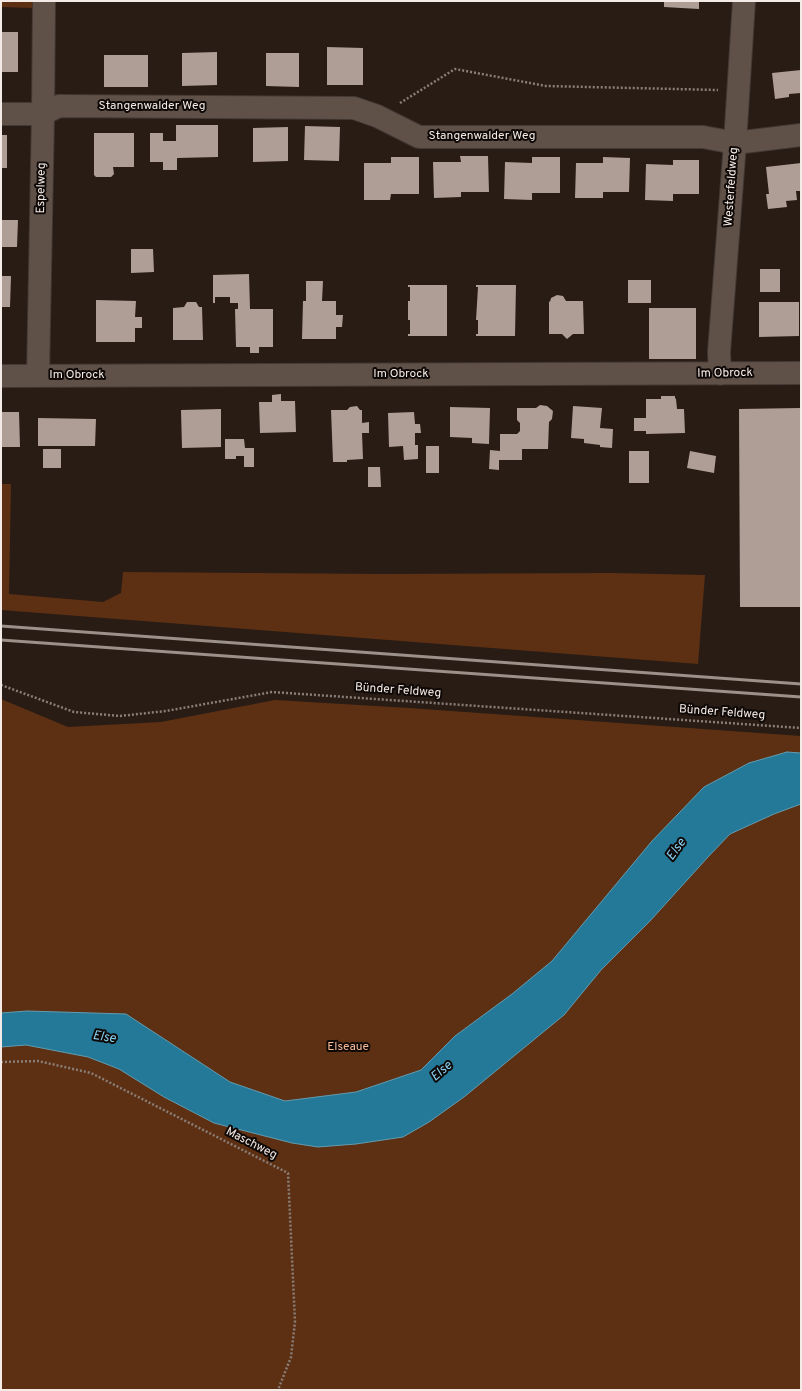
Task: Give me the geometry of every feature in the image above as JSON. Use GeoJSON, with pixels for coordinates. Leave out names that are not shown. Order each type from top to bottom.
{"type":"FeatureCollection","features":[{"type":"Feature","properties":{"kind":"street","name":"Espelweg"},"geometry":{"type":"LineString","coordinates":[[38,376],[44,114],[44,1]]}},
{"type":"Feature","properties":{"kind":"street","name":"Westerfeldweg"},"geometry":{"type":"LineString","coordinates":[[720,374],[719,352],[744,1]]}},
{"type":"Feature","properties":{"kind":"street","name":"Stangenwalder Weg"},"geometry":{"type":"LineString","coordinates":[[44,114],[59,106],[354,108],[377,116],[419,137],[703,137],[735,143],[801,135]]}},
{"type":"Feature","properties":{"kind":"street"},"geometry":{"type":"LineString","coordinates":[[1,114],[44,114]]}},
{"type":"Feature","properties":{"kind":"street","name":"Im Obrock"},"geometry":{"type":"LineString","coordinates":[[1,376],[801,373]]}},
{"type":"Feature","properties":{"kind":"path"},"geometry":{"type":"LineString","coordinates":[[377,116],[455,69],[546,86],[738,90]]}},
{"type":"Feature","properties":{"kind":"path","name":"Bünder Feldweg"},"geometry":{"type":"LineString","coordinates":[[1,685],[74,712],[120,716],[166,711],[272,692],[801,728]]}},
{"type":"Feature","properties":{"kind":"path","name":"Maschweg"},"geometry":{"type":"LineString","coordinates":[[1,1062],[38,1060],[91,1073],[288,1174],[295,1322],[291,1357],[278,1390]]}},
{"type":"Feature","properties":{"kind":"green space"},"geometry":{"type":"Polygon","coordinates":[[[1,1],[33,1],[33,8],[1,7],[1,1]]]}},
{"type":"Feature","properties":{"kind":"green space"},"geometry":{"type":"Polygon","coordinates":[[[1,484],[11,484],[9,594],[103,602],[121,593],[123,572],[383,574],[613,573],[705,575],[698,664],[1,610],[1,484]]]}},
{"type":"Feature","properties":{"kind":"green space","name":"Elseaue"},"geometry":{"type":"Polygon","coordinates":[[[1,699],[68,727],[161,722],[275,700],[801,736],[801,1390],[1,1390],[1,699]]]}},
{"type":"Feature","properties":{"kind":"water","name":"Else"},"geometry":{"type":"Polygon","coordinates":[[[787,752],[801,753],[801,804],[774,814],[730,834],[650,921],[601,970],[564,1015],[464,1097],[429,1122],[403,1137],[356,1144],[318,1147],[292,1143],[214,1123],[164,1097],[119,1069],[88,1057],[26,1045],[1,1047],[1,1013],[27,1011],[126,1014],[230,1082],[285,1101],[356,1092],[421,1070],[455,1036],[512,994],[552,961],[652,841],[704,787],[749,763],[787,752]]]}},
{"type":"Feature","properties":{"kind":"building"},"geometry":{"type":"Polygon","coordinates":[[[664,1],[699,1],[699,9],[664,7],[664,1]]]}},
{"type":"Feature","properties":{"kind":"building"},"geometry":{"type":"Polygon","coordinates":[[[1,32],[18,32],[18,72],[1,72],[1,32]]]}},
{"type":"Feature","properties":{"kind":"building"},"geometry":{"type":"Polygon","coordinates":[[[327,47],[363,48],[363,85],[327,85],[327,47]]]}},
{"type":"Feature","properties":{"kind":"building"},"geometry":{"type":"Polygon","coordinates":[[[217,52],[217,85],[182,86],[182,53],[217,52]]]}},
{"type":"Feature","properties":{"kind":"building"},"geometry":{"type":"Polygon","coordinates":[[[266,53],[299,53],[299,87],[266,86],[266,53]]]}},
{"type":"Feature","properties":{"kind":"building"},"geometry":{"type":"Polygon","coordinates":[[[104,55],[148,55],[148,87],[104,87],[104,55]]]}},
{"type":"Feature","properties":{"kind":"building"},"geometry":{"type":"Polygon","coordinates":[[[801,70],[801,93],[789,94],[789,97],[775,99],[772,73],[801,70]]]}},
{"type":"Feature","properties":{"kind":"building"},"geometry":{"type":"Polygon","coordinates":[[[176,125],[218,125],[218,157],[177,158],[177,170],[163,170],[163,162],[150,162],[150,133],[163,133],[163,141],[176,141],[176,125]]]}},
{"type":"Feature","properties":{"kind":"building"},"geometry":{"type":"Polygon","coordinates":[[[305,126],[340,127],[339,161],[304,160],[305,126]]]}},
{"type":"Feature","properties":{"kind":"building"},"geometry":{"type":"Polygon","coordinates":[[[288,127],[288,161],[253,162],[253,128],[288,127]]]}},
{"type":"Feature","properties":{"kind":"building"},"geometry":{"type":"Polygon","coordinates":[[[94,133],[134,133],[134,167],[113,167],[114,174],[111,177],[96,177],[94,175],[94,133]]]}},
{"type":"Feature","properties":{"kind":"building"},"geometry":{"type":"Polygon","coordinates":[[[1,135],[7,135],[7,168],[1,168],[1,135]]]}},
{"type":"Feature","properties":{"kind":"building"},"geometry":{"type":"Polygon","coordinates":[[[460,156],[488,156],[489,192],[461,192],[461,197],[434,198],[433,162],[461,162],[460,156]]]}},
{"type":"Feature","properties":{"kind":"building"},"geometry":{"type":"Polygon","coordinates":[[[391,157],[419,157],[419,194],[391,194],[390,200],[364,200],[364,163],[391,163],[391,157]]]}},
{"type":"Feature","properties":{"kind":"building"},"geometry":{"type":"Polygon","coordinates":[[[532,157],[560,157],[560,193],[532,193],[532,200],[504,199],[505,162],[532,163],[532,157]]]}},
{"type":"Feature","properties":{"kind":"building"},"geometry":{"type":"Polygon","coordinates":[[[603,157],[630,158],[629,192],[603,192],[603,198],[575,198],[576,163],[603,163],[603,157]]]}},
{"type":"Feature","properties":{"kind":"building"},"geometry":{"type":"Polygon","coordinates":[[[673,160],[699,160],[699,194],[673,194],[673,201],[645,200],[646,164],[673,165],[673,160]]]}},
{"type":"Feature","properties":{"kind":"building"},"geometry":{"type":"Polygon","coordinates":[[[801,163],[801,191],[796,191],[797,200],[786,201],[787,207],[768,209],[766,194],[769,194],[766,167],[801,163]]]}},
{"type":"Feature","properties":{"kind":"building"},"geometry":{"type":"Polygon","coordinates":[[[1,220],[18,220],[17,247],[1,247],[1,220]]]}},
{"type":"Feature","properties":{"kind":"building"},"geometry":{"type":"Polygon","coordinates":[[[131,249],[153,249],[154,272],[131,273],[131,249]]]}},
{"type":"Feature","properties":{"kind":"building"},"geometry":{"type":"Polygon","coordinates":[[[760,269],[780,269],[780,292],[760,292],[760,269]]]}},
{"type":"Feature","properties":{"kind":"building"},"geometry":{"type":"Polygon","coordinates":[[[249,274],[250,309],[273,309],[273,347],[259,347],[259,353],[250,353],[250,347],[236,347],[235,309],[238,309],[238,303],[230,303],[230,297],[215,297],[215,303],[213,303],[213,275],[249,274]]]}},
{"type":"Feature","properties":{"kind":"building"},"geometry":{"type":"Polygon","coordinates":[[[1,276],[11,276],[10,307],[1,307],[1,276]]]}},
{"type":"Feature","properties":{"kind":"building"},"geometry":{"type":"Polygon","coordinates":[[[628,280],[651,280],[651,303],[628,303],[628,280]]]}},
{"type":"Feature","properties":{"kind":"building"},"geometry":{"type":"Polygon","coordinates":[[[306,281],[323,281],[322,301],[336,301],[336,315],[343,315],[342,327],[336,327],[336,339],[302,339],[303,301],[306,301],[306,281]]]}},
{"type":"Feature","properties":{"kind":"building"},"geometry":{"type":"Polygon","coordinates":[[[408,285],[447,285],[447,336],[408,336],[408,334],[410,334],[408,301],[410,301],[410,287],[408,287],[408,285]]]}},
{"type":"Feature","properties":{"kind":"building"},"geometry":{"type":"Polygon","coordinates":[[[476,285],[516,285],[515,336],[476,336],[476,334],[478,334],[478,320],[476,320],[478,287],[476,287],[476,285]]]}},
{"type":"Feature","properties":{"kind":"building"},"geometry":{"type":"Polygon","coordinates":[[[557,295],[563,296],[566,301],[583,301],[584,334],[573,334],[567,339],[562,334],[549,334],[549,301],[550,302],[551,298],[557,295]]]}},
{"type":"Feature","properties":{"kind":"building"},"geometry":{"type":"Polygon","coordinates":[[[96,300],[136,301],[135,317],[142,317],[142,328],[135,328],[135,342],[96,342],[96,300]]]}},
{"type":"Feature","properties":{"kind":"building"},"geometry":{"type":"Polygon","coordinates":[[[187,302],[196,302],[199,307],[202,307],[203,340],[173,340],[173,308],[184,307],[187,302]]]}},
{"type":"Feature","properties":{"kind":"building"},"geometry":{"type":"Polygon","coordinates":[[[759,302],[799,302],[799,336],[759,337],[759,302]]]}},
{"type":"Feature","properties":{"kind":"building"},"geometry":{"type":"Polygon","coordinates":[[[649,308],[696,308],[696,359],[649,359],[649,308]]]}},
{"type":"Feature","properties":{"kind":"building"},"geometry":{"type":"Polygon","coordinates":[[[281,394],[281,401],[295,401],[296,432],[260,433],[259,402],[272,402],[272,395],[281,394]]]}},
{"type":"Feature","properties":{"kind":"building"},"geometry":{"type":"Polygon","coordinates":[[[661,396],[675,396],[677,409],[684,409],[685,433],[646,434],[646,431],[634,431],[634,418],[646,418],[646,399],[661,399],[661,396]]]}},
{"type":"Feature","properties":{"kind":"building"},"geometry":{"type":"Polygon","coordinates":[[[540,405],[547,406],[553,411],[552,419],[549,422],[548,449],[522,449],[522,460],[499,460],[499,470],[489,469],[490,450],[500,451],[500,434],[517,434],[520,431],[520,423],[517,420],[517,408],[536,408],[540,405]]]}},
{"type":"Feature","properties":{"kind":"building"},"geometry":{"type":"Polygon","coordinates":[[[357,406],[360,410],[362,410],[362,423],[369,422],[369,433],[362,433],[363,459],[347,460],[347,462],[333,462],[331,410],[347,410],[350,407],[357,406]]]}},
{"type":"Feature","properties":{"kind":"building"},"geometry":{"type":"Polygon","coordinates":[[[573,406],[602,408],[600,428],[613,429],[612,448],[584,443],[584,439],[571,438],[573,406]]]}},
{"type":"Feature","properties":{"kind":"building"},"geometry":{"type":"Polygon","coordinates":[[[450,407],[490,408],[489,444],[472,443],[472,438],[450,437],[450,407]]]}},
{"type":"Feature","properties":{"kind":"building"},"geometry":{"type":"Polygon","coordinates":[[[801,408],[801,607],[740,607],[739,409],[801,408]]]}},
{"type":"Feature","properties":{"kind":"building"},"geometry":{"type":"Polygon","coordinates":[[[221,409],[221,447],[182,448],[181,410],[221,409]]]}},
{"type":"Feature","properties":{"kind":"building"},"geometry":{"type":"Polygon","coordinates":[[[1,412],[19,412],[20,447],[1,447],[1,412]]]}},
{"type":"Feature","properties":{"kind":"building"},"geometry":{"type":"Polygon","coordinates":[[[414,412],[415,424],[420,424],[421,433],[415,433],[415,445],[418,445],[418,459],[404,460],[403,446],[389,447],[388,413],[414,412]]]}},
{"type":"Feature","properties":{"kind":"building"},"geometry":{"type":"Polygon","coordinates":[[[38,418],[96,419],[95,446],[38,446],[38,418]]]}},
{"type":"Feature","properties":{"kind":"building"},"geometry":{"type":"Polygon","coordinates":[[[225,439],[244,439],[245,448],[254,448],[254,467],[244,467],[244,456],[236,456],[236,459],[225,459],[225,439]]]}},
{"type":"Feature","properties":{"kind":"building"},"geometry":{"type":"Polygon","coordinates":[[[426,446],[439,446],[439,473],[426,473],[426,446]]]}},
{"type":"Feature","properties":{"kind":"building"},"geometry":{"type":"Polygon","coordinates":[[[43,449],[61,449],[61,468],[43,468],[43,449]]]}},
{"type":"Feature","properties":{"kind":"building"},"geometry":{"type":"Polygon","coordinates":[[[629,451],[649,451],[649,483],[629,483],[629,451]]]}},
{"type":"Feature","properties":{"kind":"building"},"geometry":{"type":"Polygon","coordinates":[[[690,451],[716,456],[714,473],[687,468],[690,451]]]}},
{"type":"Feature","properties":{"kind":"building"},"geometry":{"type":"Polygon","coordinates":[[[368,467],[380,467],[381,487],[368,487],[368,467]]]}},
{"type":"Feature","properties":{"kind":"railway"},"geometry":{"type":"LineString","coordinates":[[1,626],[801,684]]}},
{"type":"Feature","properties":{"kind":"railway"},"geometry":{"type":"LineString","coordinates":[[1,640],[801,697]]}}]}
